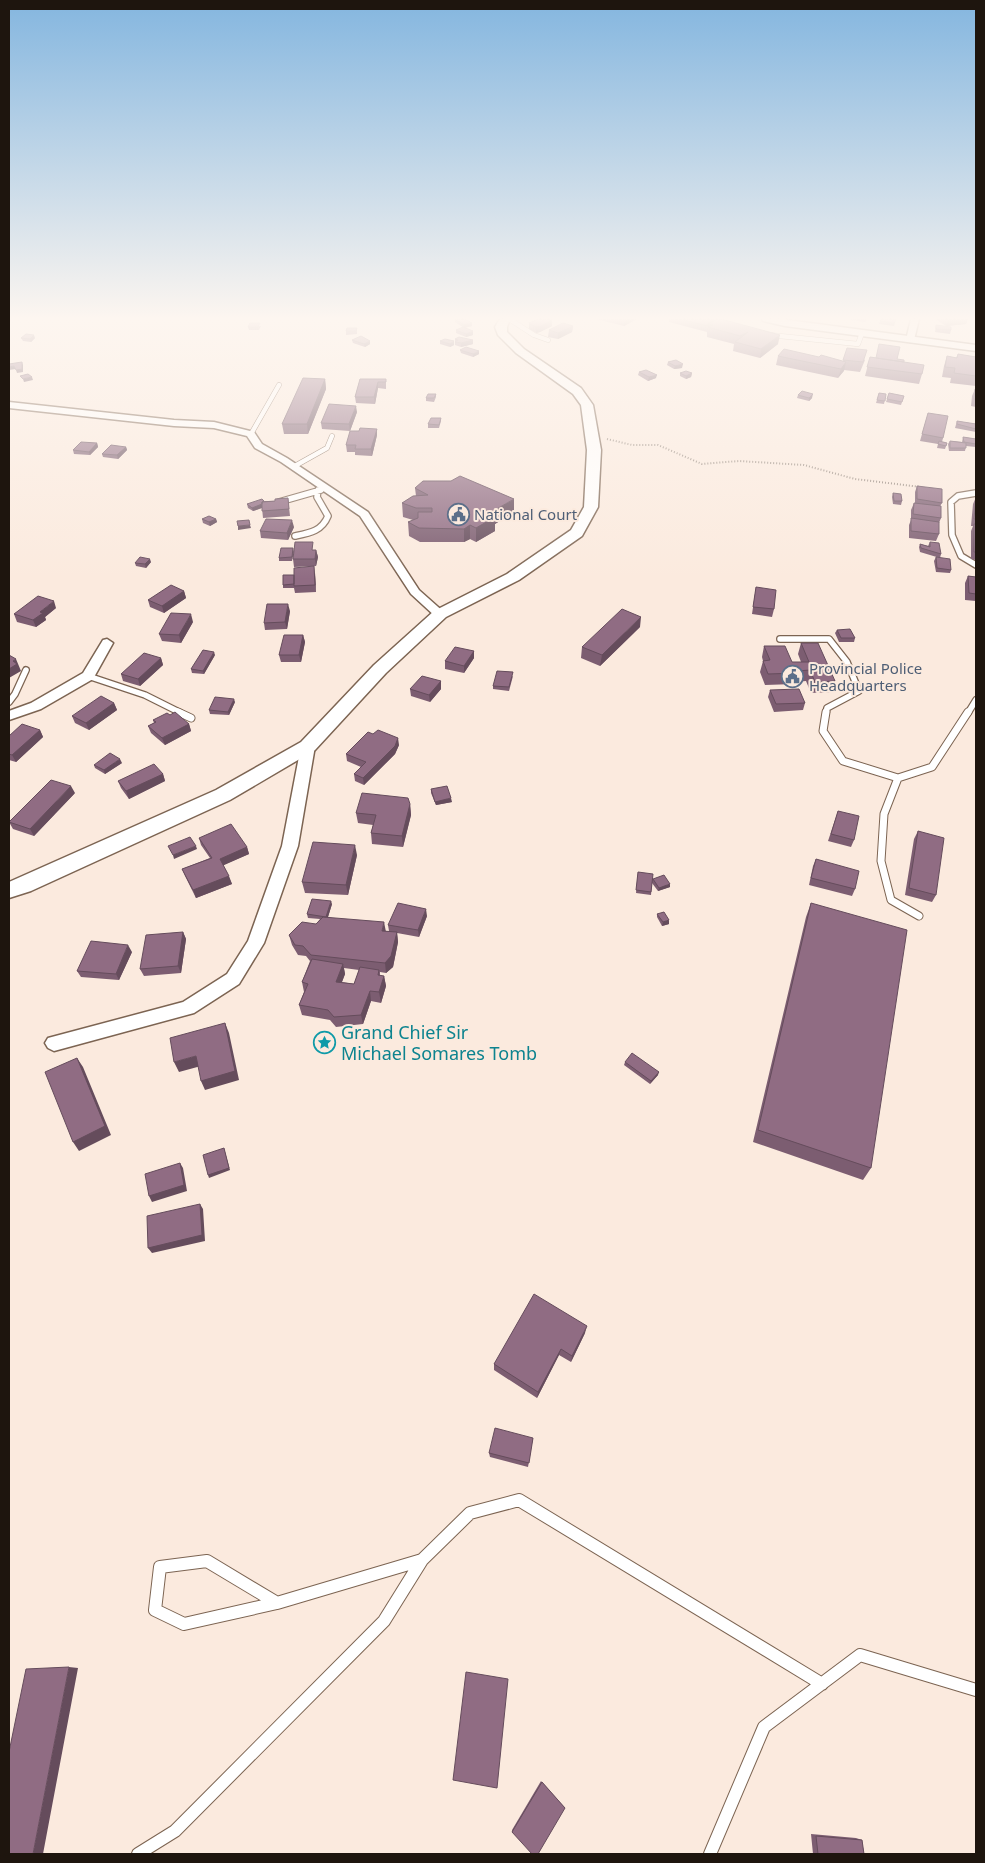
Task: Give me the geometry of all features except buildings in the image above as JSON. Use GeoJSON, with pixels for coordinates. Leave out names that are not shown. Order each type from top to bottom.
{"type":"FeatureCollection","features":[{"type":"Feature","properties":{"kind":"street"},"geometry":{"type":"LineString","coordinates":[[18,406],[174,423],[214,425],[251,434],[258,446],[293,467],[322,489],[364,514],[415,592],[440,614]]}},
{"type":"Feature","properties":{"kind":"street"},"geometry":{"type":"LineString","coordinates":[[9,890],[223,795],[308,746],[380,669],[440,614],[513,577],[577,533],[591,507],[594,450],[587,406]]}},
{"type":"Feature","properties":{"kind":"street"},"geometry":{"type":"LineString","coordinates":[[9,716],[36,706],[88,676],[108,642]]}},
{"type":"Feature","properties":{"kind":"street"},"geometry":{"type":"LineString","coordinates":[[54,1043],[188,1008],[233,979],[256,944],[290,846],[308,746]]}},
{"type":"Feature","properties":{"kind":"lane"},"geometry":{"type":"LineString","coordinates":[[251,434],[266,406]]}},
{"type":"Feature","properties":{"kind":"lane"},"geometry":{"type":"LineString","coordinates":[[293,467],[327,448],[332,436]]}},
{"type":"Feature","properties":{"kind":"lane"},"geometry":{"type":"LineString","coordinates":[[275,503],[322,489]]}},
{"type":"Feature","properties":{"kind":"lane"},"geometry":{"type":"LineString","coordinates":[[295,536],[311,533],[324,526],[328,516],[317,497],[322,489]]}},
{"type":"Feature","properties":{"kind":"lane"},"geometry":{"type":"LineString","coordinates":[[976,493],[958,496],[951,502],[952,535],[961,556],[976,565]]}},
{"type":"Feature","properties":{"kind":"lane"},"geometry":{"type":"LineString","coordinates":[[780,639],[829,639],[846,662],[859,691],[827,708],[823,732],[843,761],[898,778],[932,768],[956,728],[976,700]]}},
{"type":"Feature","properties":{"kind":"lane"},"geometry":{"type":"LineString","coordinates":[[9,702],[15,694],[26,670]]}},
{"type":"Feature","properties":{"kind":"lane"},"geometry":{"type":"LineString","coordinates":[[88,676],[145,695],[190,718]]}},
{"type":"Feature","properties":{"kind":"lane"},"geometry":{"type":"LineString","coordinates":[[898,778],[884,814],[881,861],[891,900],[919,916]]}},
{"type":"Feature","properties":{"kind":"lane"},"geometry":{"type":"LineString","coordinates":[[138,1854],[175,1832],[384,1621],[422,1560],[470,1513],[519,1500],[822,1684]]}},
{"type":"Feature","properties":{"kind":"lane"},"geometry":{"type":"LineString","coordinates":[[277,1603],[207,1561],[160,1568],[155,1610],[184,1624],[277,1603],[422,1560]]}},
{"type":"Feature","properties":{"kind":"lane"},"geometry":{"type":"LineString","coordinates":[[710,1854],[764,1727],[860,1655],[976,1690]]}},
{"type":"Feature","properties":{"kind":"path"},"geometry":{"type":"LineString","coordinates":[[592,436],[632,445],[658,446],[702,464],[739,461],[804,465],[822,472],[856,479],[921,487]]}},
{"type":"Feature","properties":{"kind":"place","name":"National Court"},"geometry":{"type":"Point","coordinates":[458,514]}},
{"type":"Feature","properties":{"kind":"place","name":"Provincial Police Headquarters"},"geometry":{"type":"Point","coordinates":[793,677]}},
{"type":"Feature","properties":{"kind":"place","name":"Grand Chief Sir Michael Somares Tomb"},"geometry":{"type":"Point","coordinates":[325,1042]}}]}
